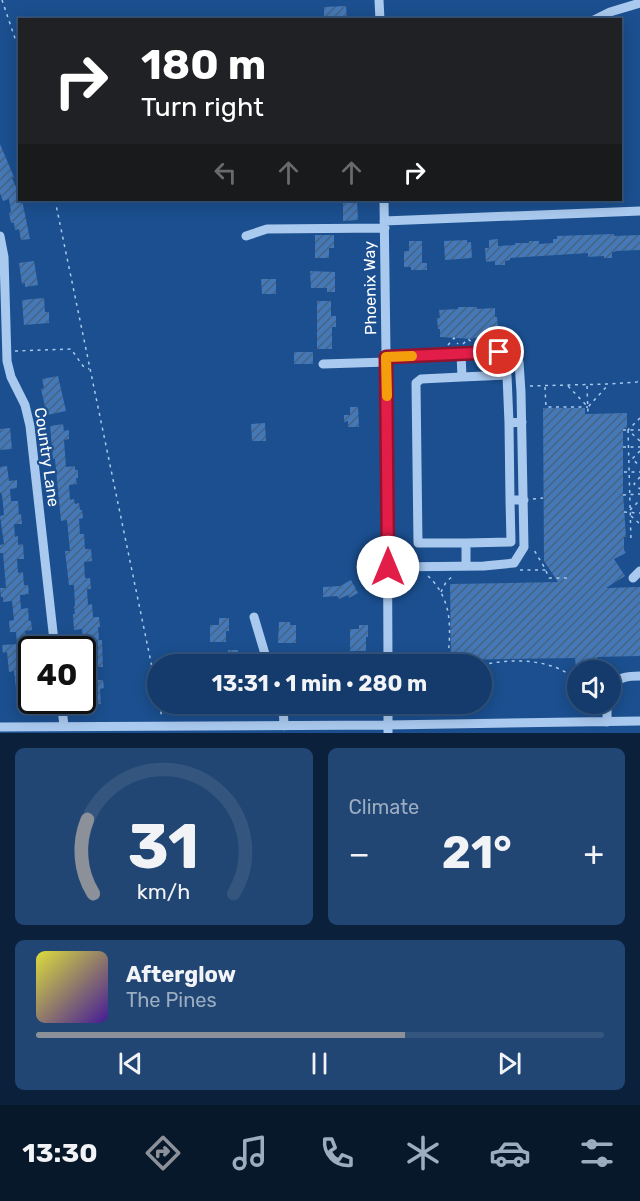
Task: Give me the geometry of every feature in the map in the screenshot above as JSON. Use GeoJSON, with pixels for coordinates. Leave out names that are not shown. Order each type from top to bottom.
{"type":"FeatureCollection","features":[{"type":"Feature","properties":{"kind":"street"},"geometry":{"type":"LineString","coordinates":[[379,0],[380,18]]}},
{"type":"Feature","properties":{"kind":"street"},"geometry":{"type":"LineString","coordinates":[[598,18],[640,3]]}},
{"type":"Feature","properties":{"kind":"street","name":"Phoenix Way"},"geometry":{"type":"LineString","coordinates":[[384,201],[388,654]]}},
{"type":"Feature","properties":{"kind":"street"},"geometry":{"type":"LineString","coordinates":[[246,236],[267,229],[640,211]]}},
{"type":"Feature","properties":{"kind":"street","name":"Country Lane"},"geometry":{"type":"LineString","coordinates":[[0,236],[4,257],[3,330],[7,361],[11,377],[25,405],[30,426],[53,636]]}},
{"type":"Feature","properties":{"kind":"street"},"geometry":{"type":"LineString","coordinates":[[323,364],[499,352],[519,362],[528,499],[524,547],[513,563],[463,568],[388,567]]}},
{"type":"Feature","properties":{"kind":"street"},"geometry":{"type":"LineString","coordinates":[[461,354],[462,377]]}},
{"type":"Feature","properties":{"kind":"street"},"geometry":{"type":"LineString","coordinates":[[507,375],[511,542],[418,543],[416,382],[422,379],[462,377],[507,375]]}},
{"type":"Feature","properties":{"kind":"street"},"geometry":{"type":"LineString","coordinates":[[509,423],[522,422]]}},
{"type":"Feature","properties":{"kind":"street"},"geometry":{"type":"LineString","coordinates":[[510,500],[528,499]]}},
{"type":"Feature","properties":{"kind":"street"},"geometry":{"type":"LineString","coordinates":[[463,568],[466,543]]}},
{"type":"Feature","properties":{"kind":"street"},"geometry":{"type":"LineString","coordinates":[[254,617],[265,654]]}},
{"type":"Feature","properties":{"kind":"street"},"geometry":{"type":"LineString","coordinates":[[621,678],[640,676]]}},
{"type":"Feature","properties":{"kind":"street"},"geometry":{"type":"LineString","coordinates":[[63,714],[64,726]]}},
{"type":"Feature","properties":{"kind":"street"},"geometry":{"type":"LineString","coordinates":[[283,714],[284,726]]}},
{"type":"Feature","properties":{"kind":"street"},"geometry":{"type":"LineString","coordinates":[[607,714],[607,722]]}},
{"type":"Feature","properties":{"kind":"street"},"geometry":{"type":"LineString","coordinates":[[0,727],[15,730],[64,726],[136,730],[284,726],[388,729],[640,721]]}},
{"type":"Feature","properties":{"kind":"path"},"geometry":{"type":"LineString","coordinates":[[2,0],[18,47]]}},
{"type":"Feature","properties":{"kind":"path"},"geometry":{"type":"LineString","coordinates":[[55,201],[149,654]]}},
{"type":"Feature","properties":{"kind":"path"},"geometry":{"type":"LineString","coordinates":[[446,348],[454,338],[461,347],[468,339]]}},
{"type":"Feature","properties":{"kind":"path"},"geometry":{"type":"LineString","coordinates":[[468,339],[476,347],[482,338],[492,346]]}},
{"type":"Feature","properties":{"kind":"path"},"geometry":{"type":"LineString","coordinates":[[468,339],[469,347]]}},
{"type":"Feature","properties":{"kind":"path"},"geometry":{"type":"LineString","coordinates":[[15,351],[71,349],[83,366],[90,369]]}},
{"type":"Feature","properties":{"kind":"path"},"geometry":{"type":"LineString","coordinates":[[530,386],[609,384],[640,380]]}},
{"type":"Feature","properties":{"kind":"path"},"geometry":{"type":"LineString","coordinates":[[638,382],[640,387]]}},
{"type":"Feature","properties":{"kind":"path"},"geometry":{"type":"LineString","coordinates":[[545,386],[546,407],[588,407],[609,384]]}},
{"type":"Feature","properties":{"kind":"path"},"geometry":{"type":"LineString","coordinates":[[587,385],[588,414]]}},
{"type":"Feature","properties":{"kind":"path"},"geometry":{"type":"LineString","coordinates":[[568,386],[588,407]]}},
{"type":"Feature","properties":{"kind":"path"},"geometry":{"type":"LineString","coordinates":[[631,541],[629,472],[631,459],[628,430],[640,418]]}},
{"type":"Feature","properties":{"kind":"path"},"geometry":{"type":"LineString","coordinates":[[623,430],[640,430]]}},
{"type":"Feature","properties":{"kind":"path"},"geometry":{"type":"LineString","coordinates":[[628,430],[640,441]]}},
{"type":"Feature","properties":{"kind":"path"},"geometry":{"type":"LineString","coordinates":[[623,447],[640,447]]}},
{"type":"Feature","properties":{"kind":"path"},"geometry":{"type":"LineString","coordinates":[[631,459],[640,452]]}},
{"type":"Feature","properties":{"kind":"path"},"geometry":{"type":"LineString","coordinates":[[631,459],[640,466]]}},
{"type":"Feature","properties":{"kind":"path"},"geometry":{"type":"LineString","coordinates":[[624,472],[640,472]]}},
{"type":"Feature","properties":{"kind":"path"},"geometry":{"type":"LineString","coordinates":[[634,484],[640,477]]}},
{"type":"Feature","properties":{"kind":"path"},"geometry":{"type":"LineString","coordinates":[[630,484],[640,489]]}},
{"type":"Feature","properties":{"kind":"path"},"geometry":{"type":"LineString","coordinates":[[623,495],[640,494]]}},
{"type":"Feature","properties":{"kind":"path"},"geometry":{"type":"LineString","coordinates":[[528,499],[543,498]]}},
{"type":"Feature","properties":{"kind":"path"},"geometry":{"type":"LineString","coordinates":[[630,513],[640,500]]}},
{"type":"Feature","properties":{"kind":"path"},"geometry":{"type":"LineString","coordinates":[[624,513],[640,513]]}},
{"type":"Feature","properties":{"kind":"path"},"geometry":{"type":"LineString","coordinates":[[630,513],[640,524]]}},
{"type":"Feature","properties":{"kind":"path"},"geometry":{"type":"LineString","coordinates":[[534,550],[549,578],[569,578]]}},
{"type":"Feature","properties":{"kind":"path"},"geometry":{"type":"LineString","coordinates":[[441,593],[446,582],[463,568]]}},
{"type":"Feature","properties":{"kind":"path"},"geometry":{"type":"LineString","coordinates":[[520,570],[545,570]]}},
{"type":"Feature","properties":{"kind":"path"},"geometry":{"type":"LineString","coordinates":[[429,576],[441,593],[447,609],[448,654]]}},
{"type":"Feature","properties":{"kind":"path"},"geometry":{"type":"LineString","coordinates":[[492,663],[513,661],[546,664],[567,673]]}},
{"type":"Feature","properties":{"kind":"building"},"geometry":{"type":"Polygon","coordinates":[[[346,6],[347,18],[324,18],[324,7],[346,6]]]}},
{"type":"Feature","properties":{"kind":"building"},"geometry":{"type":"Polygon","coordinates":[[[0,144],[14,177],[12,178],[18,192],[18,201],[21,201],[23,205],[30,239],[21,240],[19,229],[15,230],[14,223],[11,223],[9,199],[3,201],[0,193],[0,144]]]}},
{"type":"Feature","properties":{"kind":"building"},"geometry":{"type":"Polygon","coordinates":[[[343,201],[357,201],[358,220],[343,221],[343,201]]]}},
{"type":"Feature","properties":{"kind":"building"},"geometry":{"type":"Polygon","coordinates":[[[614,234],[614,236],[640,235],[640,250],[615,251],[612,252],[612,258],[588,257],[588,253],[510,258],[505,261],[505,265],[495,265],[495,261],[486,262],[485,248],[489,248],[489,240],[498,239],[498,246],[529,243],[529,241],[539,241],[539,244],[553,243],[553,239],[557,239],[557,236],[614,234]]]}},
{"type":"Feature","properties":{"kind":"building"},"geometry":{"type":"Polygon","coordinates":[[[315,235],[334,235],[334,248],[329,248],[329,258],[315,258],[315,235]]]}},
{"type":"Feature","properties":{"kind":"building"},"geometry":{"type":"Polygon","coordinates":[[[467,240],[471,242],[472,258],[445,260],[444,241],[467,240]]]}},
{"type":"Feature","properties":{"kind":"building"},"geometry":{"type":"Polygon","coordinates":[[[409,241],[422,241],[422,263],[427,263],[427,270],[411,270],[411,267],[404,267],[404,251],[409,251],[409,241]]]}},
{"type":"Feature","properties":{"kind":"building"},"geometry":{"type":"Polygon","coordinates":[[[34,261],[38,285],[25,287],[25,283],[22,284],[19,263],[34,261]]]}},
{"type":"Feature","properties":{"kind":"building"},"geometry":{"type":"Polygon","coordinates":[[[310,271],[335,272],[335,292],[327,292],[327,288],[311,288],[310,271]]]}},
{"type":"Feature","properties":{"kind":"building"},"geometry":{"type":"Polygon","coordinates":[[[261,279],[276,279],[276,294],[262,294],[261,279]]]}},
{"type":"Feature","properties":{"kind":"building"},"geometry":{"type":"Polygon","coordinates":[[[44,298],[45,312],[49,312],[49,323],[24,325],[22,300],[44,298]]]}},
{"type":"Feature","properties":{"kind":"building"},"geometry":{"type":"Polygon","coordinates":[[[317,301],[331,301],[331,316],[336,316],[336,327],[332,327],[332,349],[317,349],[317,301]]]}},
{"type":"Feature","properties":{"kind":"building"},"geometry":{"type":"Polygon","coordinates":[[[458,307],[495,308],[498,327],[495,327],[496,336],[473,339],[440,337],[437,318],[440,318],[439,310],[458,309],[458,307]]]}},
{"type":"Feature","properties":{"kind":"building"},"geometry":{"type":"Polygon","coordinates":[[[294,352],[313,352],[313,364],[294,364],[294,352]]]}},
{"type":"Feature","properties":{"kind":"building"},"geometry":{"type":"Polygon","coordinates":[[[58,376],[66,411],[47,415],[41,389],[44,388],[42,379],[58,376]]]}},
{"type":"Feature","properties":{"kind":"building"},"geometry":{"type":"Polygon","coordinates":[[[350,407],[358,407],[359,427],[348,427],[348,421],[344,422],[344,415],[350,415],[350,407]]]}},
{"type":"Feature","properties":{"kind":"building"},"geometry":{"type":"Polygon","coordinates":[[[543,408],[585,408],[585,414],[627,413],[627,428],[623,429],[626,537],[624,537],[624,550],[626,553],[614,559],[625,576],[606,588],[640,587],[640,656],[597,657],[597,660],[575,660],[575,658],[492,659],[492,654],[451,654],[450,584],[558,582],[544,561],[543,408]]]}},
{"type":"Feature","properties":{"kind":"building"},"geometry":{"type":"Polygon","coordinates":[[[265,423],[266,441],[252,441],[251,424],[265,423]]]}},
{"type":"Feature","properties":{"kind":"building"},"geometry":{"type":"Polygon","coordinates":[[[63,424],[64,431],[69,430],[69,439],[64,440],[66,467],[75,466],[75,470],[78,470],[77,484],[69,485],[70,500],[74,499],[75,504],[79,503],[80,510],[82,510],[83,518],[79,519],[80,534],[84,534],[85,549],[91,549],[92,561],[84,562],[85,578],[90,578],[91,589],[87,589],[88,605],[92,604],[93,617],[99,617],[99,640],[102,640],[103,667],[97,667],[98,680],[103,680],[104,688],[100,689],[101,704],[96,704],[96,636],[83,636],[82,629],[74,630],[74,585],[69,585],[65,551],[70,551],[67,520],[61,521],[50,426],[63,424]]]}},
{"type":"Feature","properties":{"kind":"building"},"geometry":{"type":"Polygon","coordinates":[[[10,428],[12,449],[0,450],[0,429],[10,428]]]}},
{"type":"Feature","properties":{"kind":"building"},"geometry":{"type":"Polygon","coordinates":[[[7,466],[9,481],[17,480],[17,488],[10,489],[11,501],[18,501],[22,524],[14,524],[18,545],[23,544],[24,559],[17,559],[18,573],[23,572],[24,585],[28,585],[29,594],[20,595],[21,609],[28,608],[32,630],[25,631],[26,636],[18,636],[18,705],[14,671],[9,672],[7,652],[3,653],[2,645],[17,644],[16,632],[10,632],[9,621],[14,620],[12,601],[3,602],[0,588],[6,588],[3,553],[0,553],[0,545],[4,544],[0,516],[4,515],[0,492],[0,467],[7,466]]]}},
{"type":"Feature","properties":{"kind":"building"},"geometry":{"type":"Polygon","coordinates":[[[351,580],[358,593],[349,598],[348,595],[339,599],[337,596],[323,597],[323,587],[340,586],[351,580]]]}},
{"type":"Feature","properties":{"kind":"building"},"geometry":{"type":"Polygon","coordinates":[[[219,618],[229,618],[226,642],[210,642],[210,625],[219,625],[219,618]]]}},
{"type":"Feature","properties":{"kind":"building"},"geometry":{"type":"Polygon","coordinates":[[[279,622],[290,622],[290,625],[296,625],[296,643],[278,643],[279,622]]]}},
{"type":"Feature","properties":{"kind":"building"},"geometry":{"type":"Polygon","coordinates":[[[359,625],[368,625],[366,651],[350,651],[350,629],[359,629],[359,625]]]}},
{"type":"Feature","properties":{"kind":"building"},"geometry":{"type":"Polygon","coordinates":[[[228,650],[238,650],[238,654],[228,654],[228,650]]]}},
{"type":"Feature","properties":{"kind":"slow traffic"},"geometry":{"type":"LineString","coordinates":[[387,396],[386,357],[412,356]]}},
{"type":"Feature","properties":{"kind":"route"},"geometry":{"type":"LineString","coordinates":[[388,567],[386,357],[499,352]]}}]}
